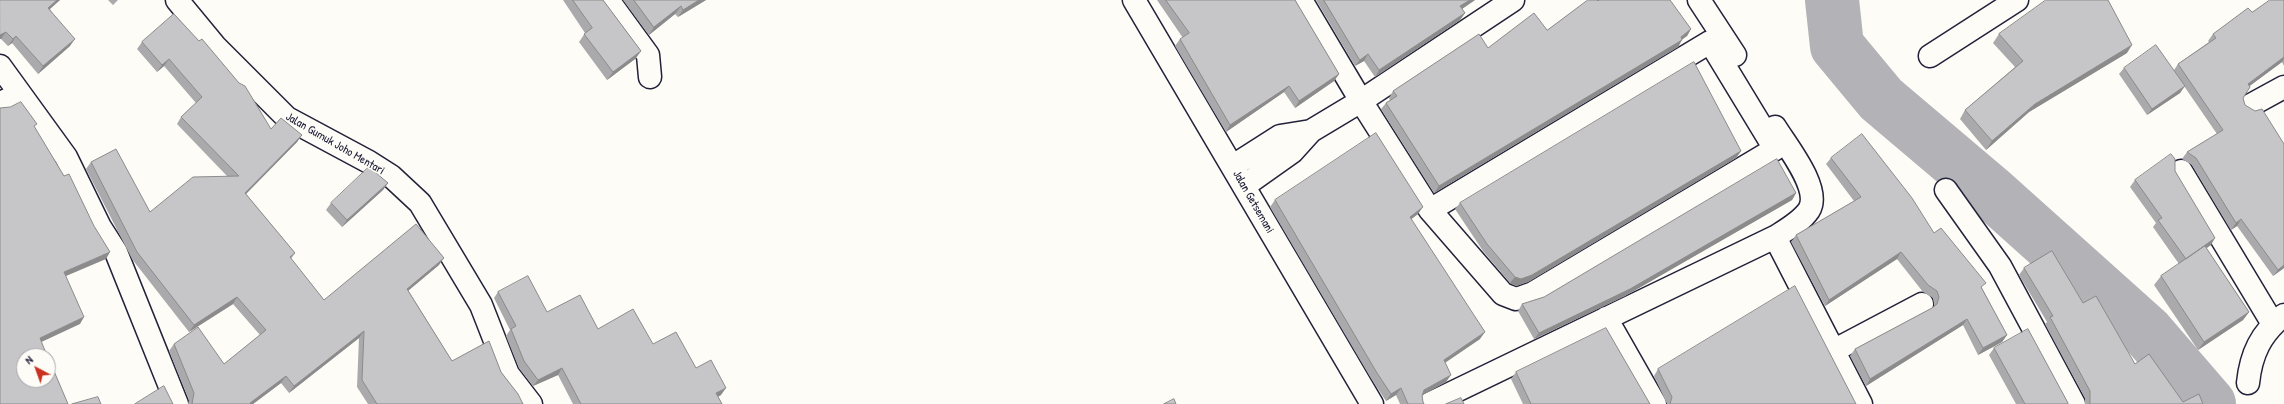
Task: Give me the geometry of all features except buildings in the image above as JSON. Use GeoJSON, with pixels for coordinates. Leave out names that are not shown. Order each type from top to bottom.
{"type":"FeatureCollection","features":[{"type":"Feature","properties":{"kind":"street","name":"Jalan Gumuk Joho Mentari"},"geometry":{"type":"LineString","coordinates":[[177,0],[215,46],[287,118],[369,162],[391,176],[420,203],[481,305],[508,374],[531,404]]}},
{"type":"Feature","properties":{"kind":"street"},"geometry":{"type":"LineString","coordinates":[[608,0],[648,55],[650,76]]}},
{"type":"Feature","properties":{"kind":"street","name":"Jalan Getsemani"},"geometry":{"type":"LineString","coordinates":[[1134,0],[1372,404]]}},
{"type":"Feature","properties":{"kind":"street"},"geometry":{"type":"LineString","coordinates":[[1301,0],[1361,101],[1430,210],[1503,294],[1511,298],[1521,299],[1775,149],[1710,42],[1430,210]]}},
{"type":"Feature","properties":{"kind":"street"},"geometry":{"type":"LineString","coordinates":[[1244,186],[1292,152],[1311,130],[1361,101],[1513,0]]}},
{"type":"Feature","properties":{"kind":"street"},"geometry":{"type":"LineString","coordinates":[[1429,404],[1775,237],[1799,221],[1809,210],[1812,203],[1807,182],[1800,164],[1785,144],[1724,36],[1699,0]]}},
{"type":"Feature","properties":{"kind":"street"},"geometry":{"type":"LineString","coordinates":[[1930,56],[2017,0]]}},
{"type":"Feature","properties":{"kind":"street"},"geometry":{"type":"LineString","coordinates":[[0,66],[66,157],[100,227],[116,252],[177,404]]}},
{"type":"Feature","properties":{"kind":"street"},"geometry":{"type":"LineString","coordinates":[[2251,105],[2284,87]]}},
{"type":"Feature","properties":{"kind":"street"},"geometry":{"type":"LineString","coordinates":[[0,103],[20,94]]}},
{"type":"Feature","properties":{"kind":"street"},"geometry":{"type":"LineString","coordinates":[[1233,166],[1280,136],[1311,130]]}},
{"type":"Feature","properties":{"kind":"street"},"geometry":{"type":"LineString","coordinates":[[2182,170],[2278,319],[2261,337],[2254,352],[2248,383]]}},
{"type":"Feature","properties":{"kind":"street"},"geometry":{"type":"LineString","coordinates":[[1946,190],[2000,266],[2074,404]]}},
{"type":"Feature","properties":{"kind":"street"},"geometry":{"type":"LineString","coordinates":[[1775,237],[1861,404]]}},
{"type":"Feature","properties":{"kind":"street"},"geometry":{"type":"LineString","coordinates":[[1834,351],[1922,304]]}},
{"type":"Feature","properties":{"kind":"street"},"geometry":{"type":"LineString","coordinates":[[1606,318],[1655,404]]}},
{"type":"Feature","properties":{"kind":"waterway"},"geometry":{"type":"LineString","coordinates":[[1832,0],[1837,46],[1881,99],[1992,193],[2146,331],[2209,404]]}}]}
